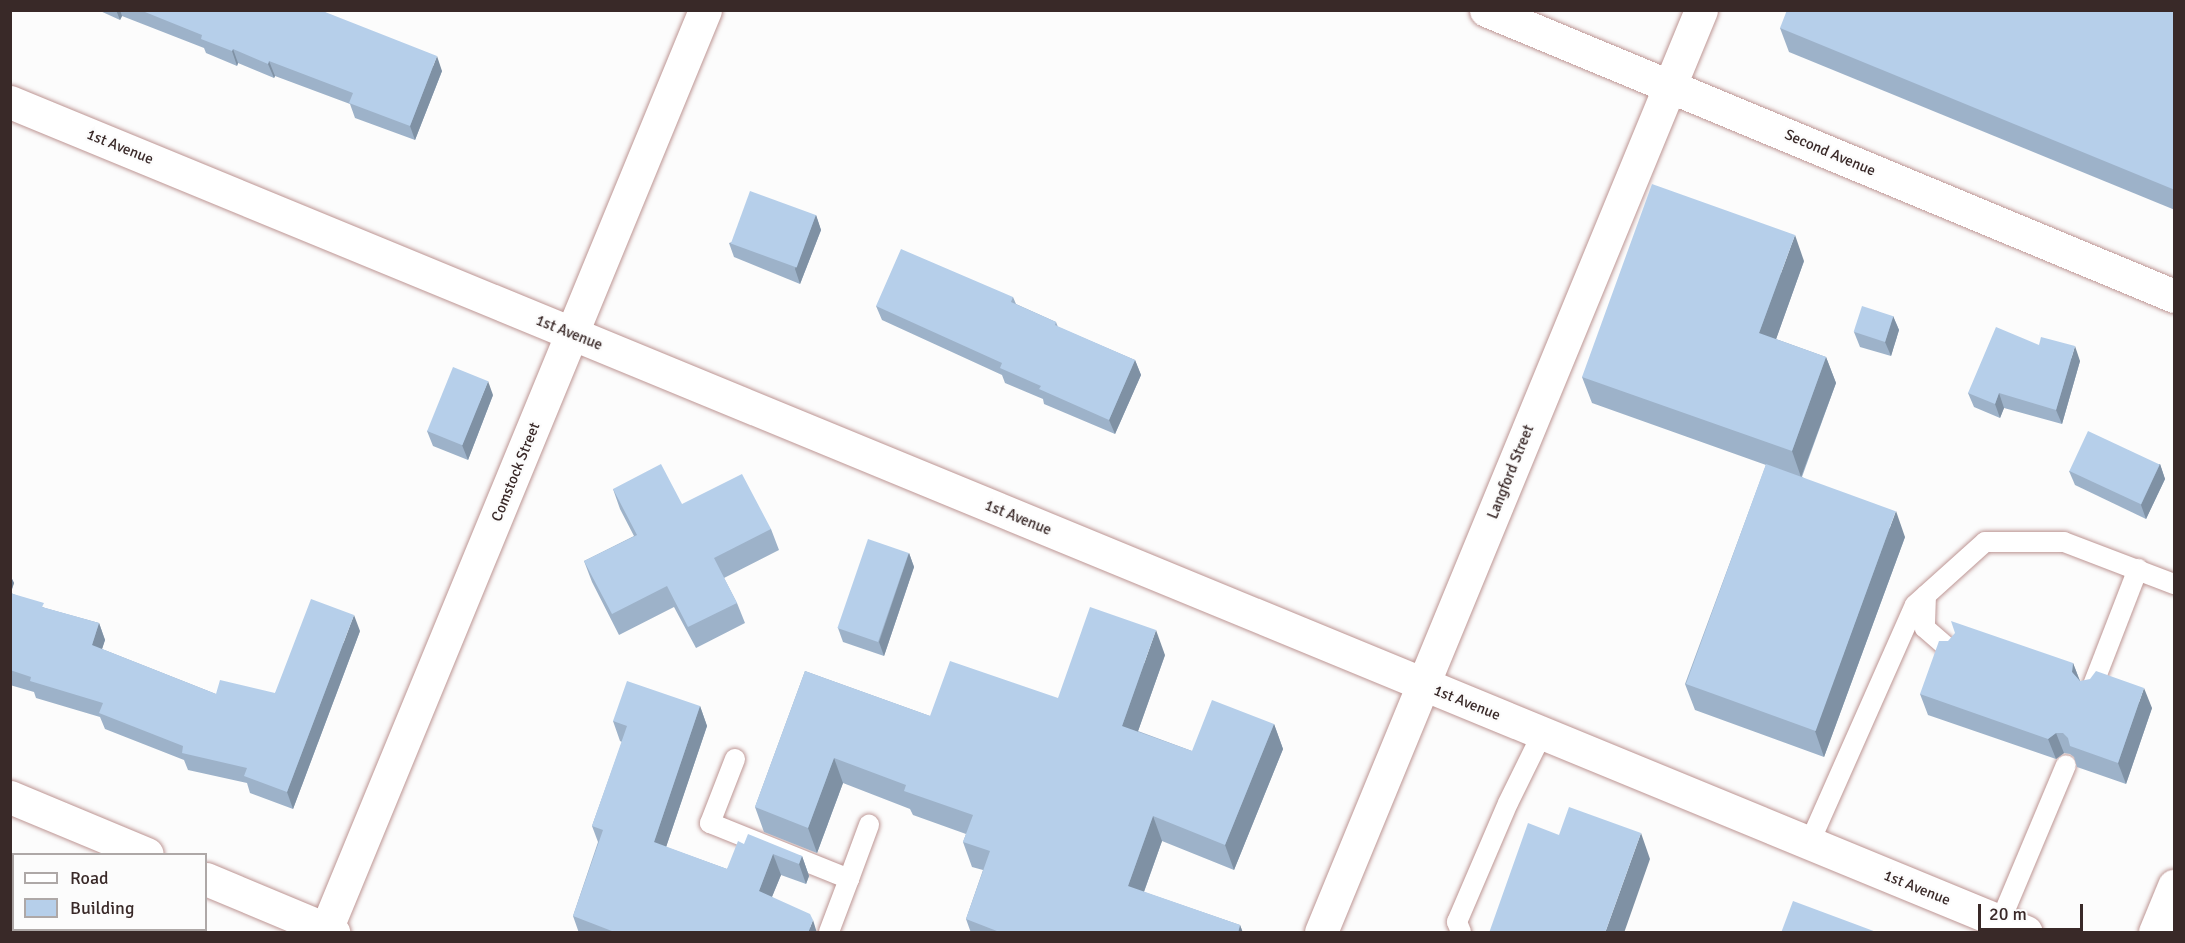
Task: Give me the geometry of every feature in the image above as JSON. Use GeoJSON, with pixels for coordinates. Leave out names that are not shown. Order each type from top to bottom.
{"type":"FeatureCollection","features":[{"type":"Feature","properties":{"kind":"street","name":"Comstock Street"},"geometry":{"type":"LineString","coordinates":[[328,932],[705,10]]}},
{"type":"Feature","properties":{"kind":"street","name":"Second Avenue"},"geometry":{"type":"LineString","coordinates":[[1486,10],[2175,296]]}},
{"type":"Feature","properties":{"kind":"street","name":"Langford Street"},"geometry":{"type":"LineString","coordinates":[[1321,933],[1701,10]]}},
{"type":"Feature","properties":{"kind":"street","name":"1st Avenue"},"geometry":{"type":"LineString","coordinates":[[10,102],[2013,927]]}},
{"type":"Feature","properties":{"kind":"street"},"geometry":{"type":"LineString","coordinates":[[10,797],[142,853]]}},
{"type":"Feature","properties":{"kind":"street"},"geometry":{"type":"LineString","coordinates":[[207,879],[328,932]]}},
{"type":"Feature","properties":{"kind":"street"},"geometry":{"type":"LineString","coordinates":[[2155,933],[2175,886]]}},
{"type":"Feature","properties":{"kind":"lane"},"geometry":{"type":"LineString","coordinates":[[1809,844],[1915,605],[1985,542],[2064,542],[2175,584]]}},
{"type":"Feature","properties":{"kind":"lane"},"geometry":{"type":"LineString","coordinates":[[2091,690],[2138,569]]}},
{"type":"Feature","properties":{"kind":"lane"},"geometry":{"type":"LineString","coordinates":[[1926,595],[1925,628],[1951,651]]}},
{"type":"Feature","properties":{"kind":"lane"},"geometry":{"type":"LineString","coordinates":[[1461,933],[1457,922],[1508,803],[1542,734]]}},
{"type":"Feature","properties":{"kind":"lane"},"geometry":{"type":"LineString","coordinates":[[735,759],[710,823],[849,879]]}},
{"type":"Feature","properties":{"kind":"lane"},"geometry":{"type":"LineString","coordinates":[[2013,927],[2066,765]]}},
{"type":"Feature","properties":{"kind":"lane"},"geometry":{"type":"LineString","coordinates":[[829,933],[869,825]]}},
{"type":"Feature","properties":{"kind":"building"},"geometry":{"type":"Polygon","coordinates":[[[140,10],[320,10],[437,56],[410,126],[349,103],[353,93],[269,61],[268,64],[233,49],[232,51],[201,39],[202,35],[140,10]]]}},
{"type":"Feature","properties":{"kind":"building"},"geometry":{"type":"Polygon","coordinates":[[[1787,10],[2175,10],[2175,190],[1780,28],[1787,10]]]}},
{"type":"Feature","properties":{"kind":"building"},"geometry":{"type":"Polygon","coordinates":[[[1652,184],[1795,235],[1759,333],[1826,357],[1792,451],[1582,377],[1652,184]]]}},
{"type":"Feature","properties":{"kind":"building"},"geometry":{"type":"Polygon","coordinates":[[[750,191],[816,215],[797,268],[731,244],[750,191]]]}},
{"type":"Feature","properties":{"kind":"building"},"geometry":{"type":"Polygon","coordinates":[[[901,249],[1013,297],[1011,302],[1056,322],[1055,325],[1135,360],[1109,420],[1039,389],[1041,386],[1000,368],[1002,363],[876,306],[901,249]]]}},
{"type":"Feature","properties":{"kind":"building"},"geometry":{"type":"Polygon","coordinates":[[[1862,306],[1893,316],[1885,342],[1854,332],[1862,306]]]}},
{"type":"Feature","properties":{"kind":"building"},"geometry":{"type":"Polygon","coordinates":[[[1996,327],[2039,345],[2041,337],[2075,346],[2056,410],[1999,393],[1995,404],[1968,393],[1996,327]]]}},
{"type":"Feature","properties":{"kind":"building"},"geometry":{"type":"Polygon","coordinates":[[[453,367],[488,381],[462,445],[427,431],[453,367]]]}},
{"type":"Feature","properties":{"kind":"building"},"geometry":{"type":"Polygon","coordinates":[[[2088,431],[2160,464],[2141,504],[2069,471],[2088,431]]]}},
{"type":"Feature","properties":{"kind":"building"},"geometry":{"type":"Polygon","coordinates":[[[661,464],[682,504],[742,474],[771,529],[714,558],[737,603],[688,627],[667,586],[612,614],[584,561],[637,535],[613,489],[661,464]]]}},
{"type":"Feature","properties":{"kind":"building"},"geometry":{"type":"Polygon","coordinates":[[[1766,464],[1896,511],[1816,731],[1686,684],[1766,464]]]}},
{"type":"Feature","properties":{"kind":"building"},"geometry":{"type":"Polygon","coordinates":[[[868,539],[909,553],[878,642],[837,628],[868,539]]]}},
{"type":"Feature","properties":{"kind":"building"},"geometry":{"type":"Polygon","coordinates":[[[10,593],[44,603],[42,607],[99,623],[92,645],[216,694],[220,680],[275,693],[311,599],[354,615],[287,792],[244,776],[247,768],[182,753],[183,746],[99,713],[103,703],[30,681],[31,677],[10,670],[10,593]]]}},
{"type":"Feature","properties":{"kind":"building"},"geometry":{"type":"Polygon","coordinates":[[[1090,607],[1156,630],[1122,726],[1192,751],[1212,700],[1274,724],[1225,845],[1153,816],[1128,886],[1240,925],[1238,933],[1002,933],[966,919],[990,851],[963,842],[973,815],[904,791],[906,785],[834,758],[808,828],[755,807],[805,671],[930,716],[950,661],[1058,698],[1090,607]]]}},
{"type":"Feature","properties":{"kind":"building"},"geometry":{"type":"Polygon","coordinates":[[[1951,621],[2073,663],[2072,672],[2080,681],[2090,679],[2096,671],[2144,688],[2118,763],[2070,746],[2068,738],[2063,733],[2056,733],[2048,739],[1920,694],[1939,641],[1948,641],[1955,633],[1951,621]]]}},
{"type":"Feature","properties":{"kind":"building"},"geometry":{"type":"Polygon","coordinates":[[[627,681],[700,706],[654,842],[727,869],[738,841],[744,844],[748,834],[802,856],[799,864],[773,854],[759,891],[810,914],[813,920],[808,933],[617,933],[573,916],[603,830],[592,826],[627,726],[613,721],[627,681]]]}},
{"type":"Feature","properties":{"kind":"building"},"geometry":{"type":"Polygon","coordinates":[[[1569,807],[1641,833],[1605,933],[1489,933],[1528,823],[1559,835],[1569,807]]]}},
{"type":"Feature","properties":{"kind":"building"},"geometry":{"type":"Polygon","coordinates":[[[12,898],[12,931],[125,931],[124,933],[10,933],[12,898]]]}},
{"type":"Feature","properties":{"kind":"building"},"geometry":{"type":"Polygon","coordinates":[[[1793,901],[1879,933],[1781,933],[1793,901]]]}}]}
